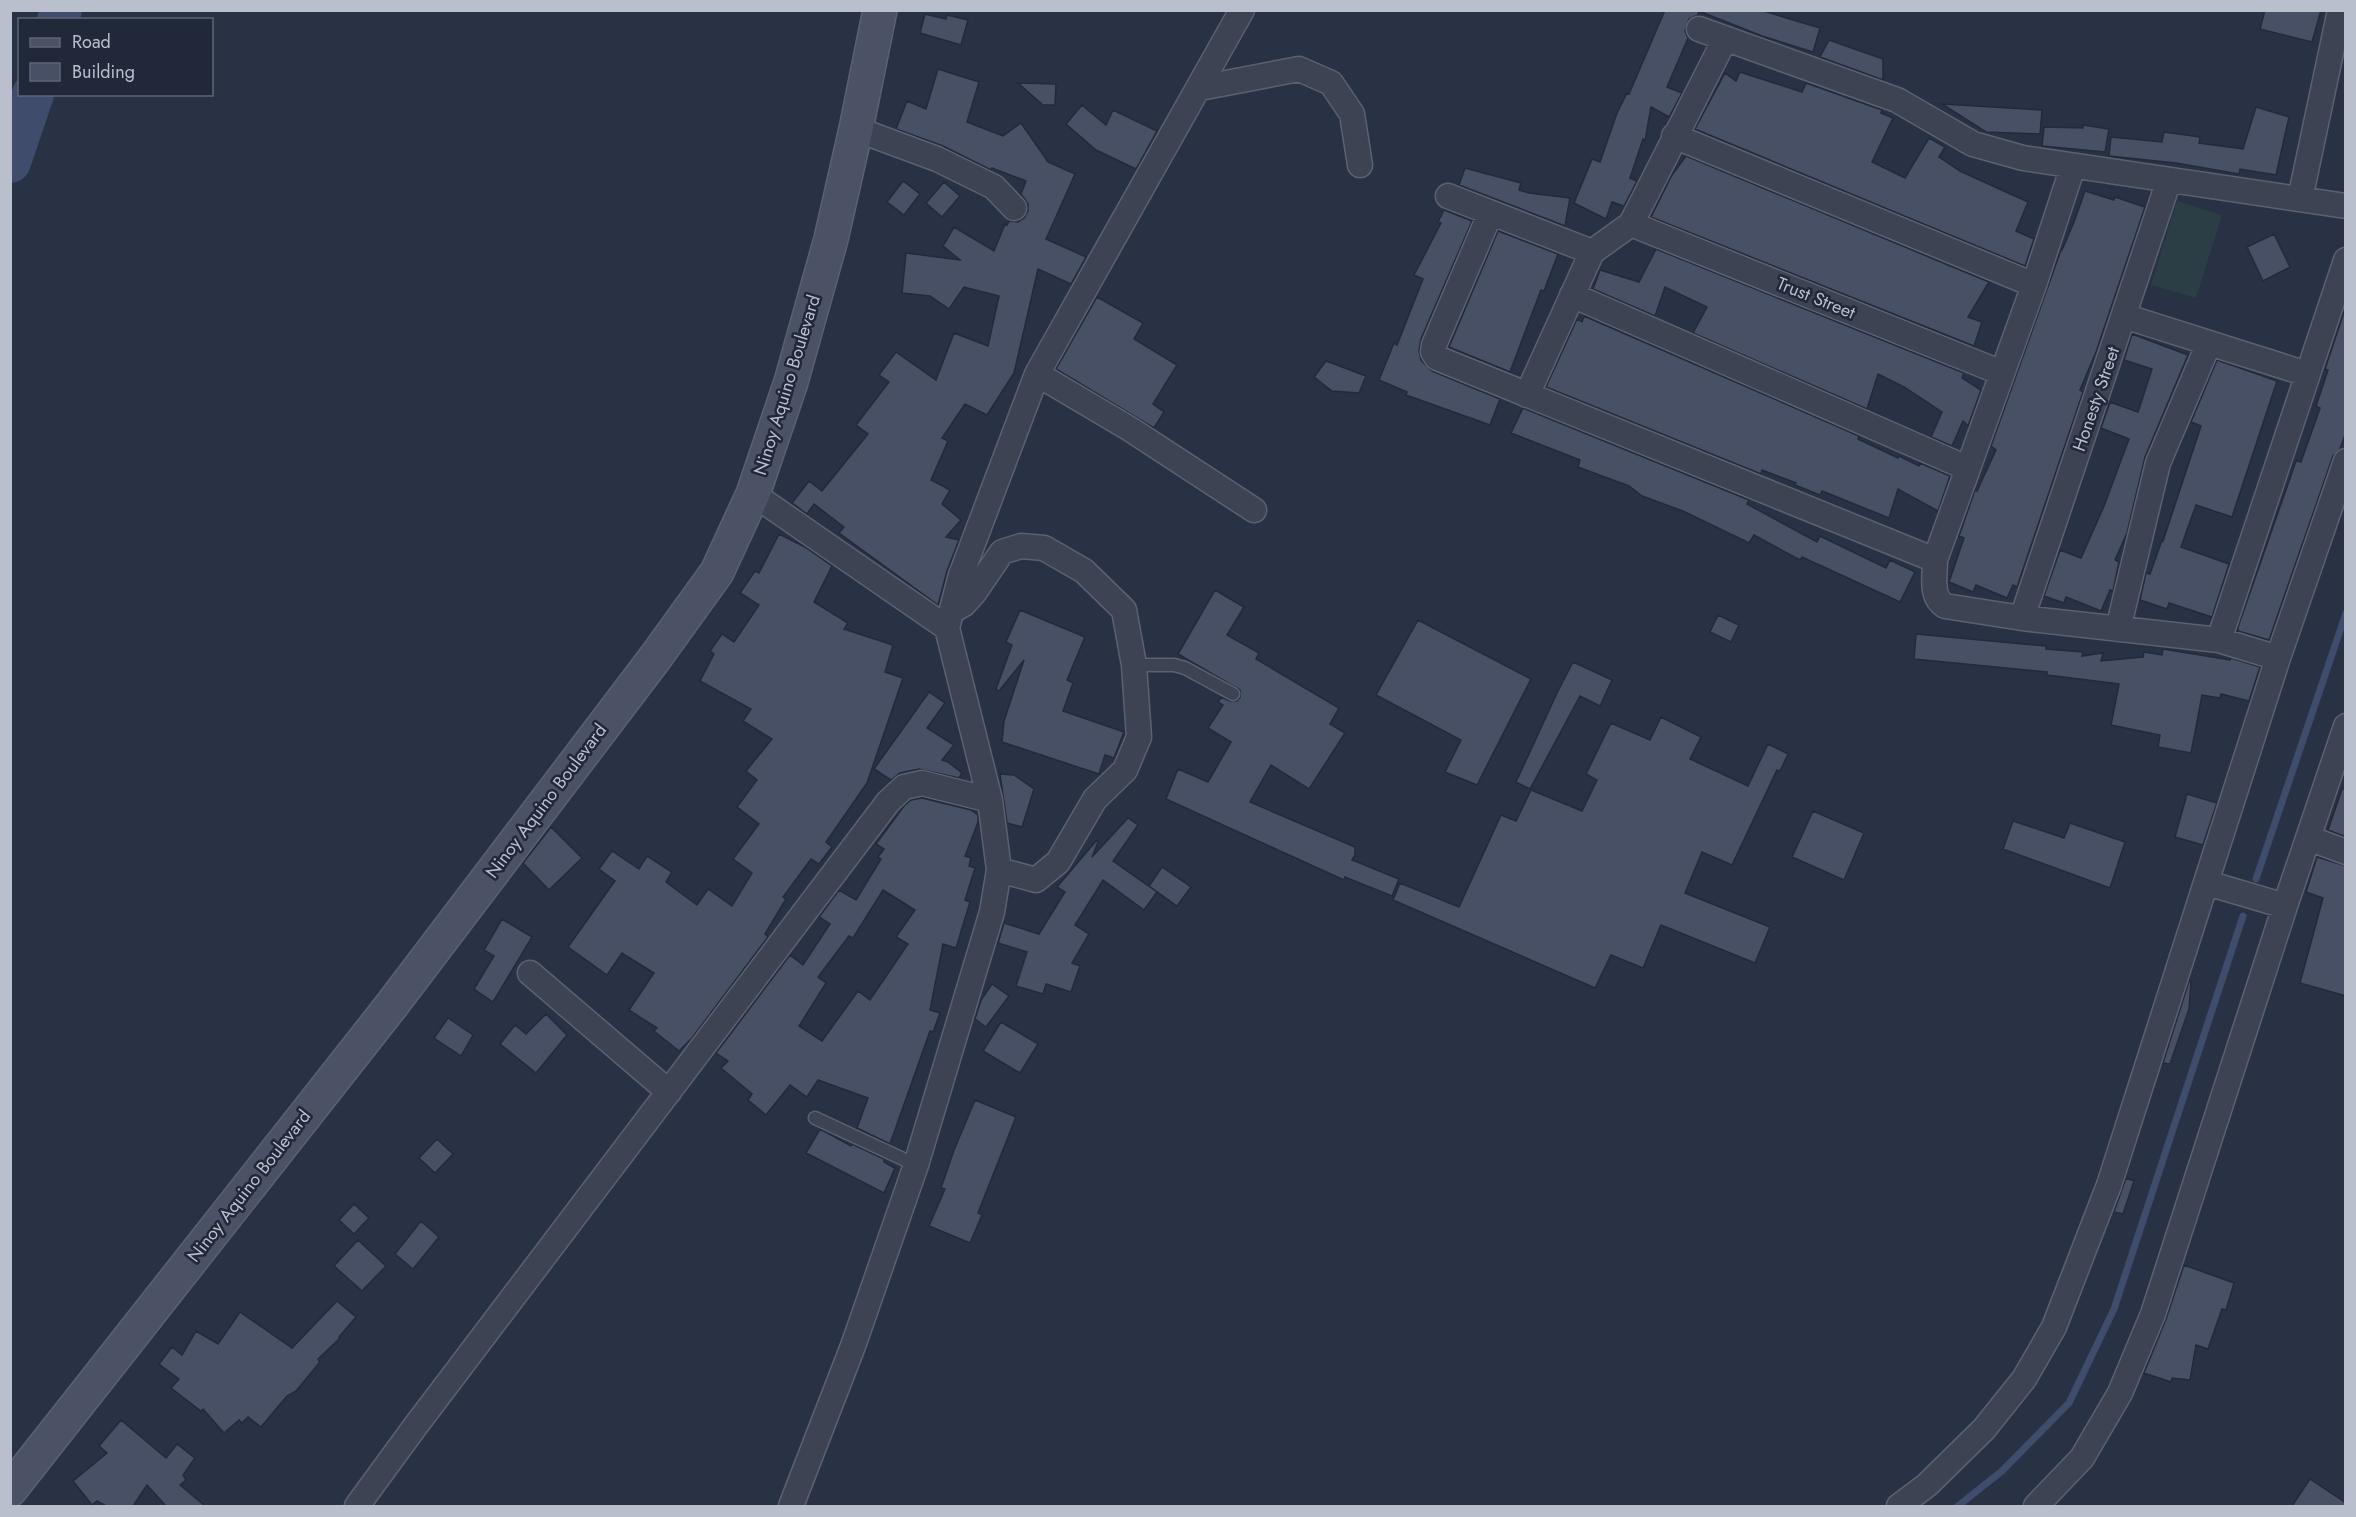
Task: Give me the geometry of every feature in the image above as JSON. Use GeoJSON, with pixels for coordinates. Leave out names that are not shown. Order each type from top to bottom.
{"type":"FeatureCollection","features":[{"type":"Feature","properties":{"kind":"main road","name":"Ninoy Aquino Boulevard"},"geometry":{"type":"LineString","coordinates":[[10,1490],[391,1006],[655,658],[717,572],[753,494],[791,381],[831,239],[880,10]]}},
{"type":"Feature","properties":{"kind":"street"},"geometry":{"type":"LineString","coordinates":[[791,1506],[853,1346],[916,1165],[992,912],[999,870],[990,800],[950,619],[961,575],[1038,374],[1242,10]]}},
{"type":"Feature","properties":{"kind":"street"},"geometry":{"type":"LineString","coordinates":[[2300,199],[2340,10]]}},
{"type":"Feature","properties":{"kind":"street"},"geometry":{"type":"LineString","coordinates":[[1699,29],[1897,100],[1973,144],[2023,158],[2346,206]]}},
{"type":"Feature","properties":{"kind":"street"},"geometry":{"type":"LineString","coordinates":[[1527,395],[1592,252],[1631,224],[1725,39]]}},
{"type":"Feature","properties":{"kind":"street"},"geometry":{"type":"LineString","coordinates":[[1200,88],[1299,69],[1331,83],[1352,114],[1360,165]]}},
{"type":"Feature","properties":{"kind":"street"},"geometry":{"type":"LineString","coordinates":[[856,129],[937,159],[994,187],[1014,208]]}},
{"type":"Feature","properties":{"kind":"street"},"geometry":{"type":"LineString","coordinates":[[1674,136],[2034,285]]}},
{"type":"Feature","properties":{"kind":"street"},"geometry":{"type":"LineString","coordinates":[[2073,166],[2034,285],[1935,560],[1935,595],[1938,602],[1945,606],[2022,618],[2219,640],[2278,658]]}},
{"type":"Feature","properties":{"kind":"street","name":"Honesty Street"},"geometry":{"type":"LineString","coordinates":[[2022,618],[2169,180]]}},
{"type":"Feature","properties":{"kind":"street"},"geometry":{"type":"LineString","coordinates":[[1448,196],[1592,252]]}},
{"type":"Feature","properties":{"kind":"street"},"geometry":{"type":"LineString","coordinates":[[1490,214],[1434,345],[1433,352],[1437,358],[1935,560]]}},
{"type":"Feature","properties":{"kind":"street","name":"Trust Street"},"geometry":{"type":"LineString","coordinates":[[1631,224],[2002,373]]}},
{"type":"Feature","properties":{"kind":"street"},"geometry":{"type":"LineString","coordinates":[[2219,640],[2346,260]]}},
{"type":"Feature","properties":{"kind":"street"},"geometry":{"type":"LineString","coordinates":[[1572,295],[1967,468]]}},
{"type":"Feature","properties":{"kind":"street"},"geometry":{"type":"LineString","coordinates":[[2124,316],[2307,374]]}},
{"type":"Feature","properties":{"kind":"street"},"geometry":{"type":"LineString","coordinates":[[2118,629],[2158,463],[2209,343]]}},
{"type":"Feature","properties":{"kind":"street"},"geometry":{"type":"LineString","coordinates":[[1038,374],[1130,429],[1254,510]]}},
{"type":"Feature","properties":{"kind":"street"},"geometry":{"type":"LineString","coordinates":[[1899,1506],[1927,1485],[1984,1429],[2024,1379],[2054,1327],[2109,1185],[2278,658],[2346,460]]}},
{"type":"Feature","properties":{"kind":"street"},"geometry":{"type":"LineString","coordinates":[[753,494],[950,619]]}},
{"type":"Feature","properties":{"kind":"street"},"geometry":{"type":"LineString","coordinates":[[950,619],[975,593],[1002,552],[1021,546],[1044,548],[1084,571],[1124,610],[1134,664],[1139,736],[1125,770],[1095,799],[1058,862],[1036,880],[999,870]]}},
{"type":"Feature","properties":{"kind":"street"},"geometry":{"type":"LineString","coordinates":[[2036,1506],[2082,1458],[2120,1393],[2153,1314],[2285,906],[2346,726]]}},
{"type":"Feature","properties":{"kind":"street"},"geometry":{"type":"LineString","coordinates":[[357,1506],[888,802],[904,787],[922,783],[990,800]]}},
{"type":"Feature","properties":{"kind":"street"},"geometry":{"type":"LineString","coordinates":[[2308,838],[2346,852]]}},
{"type":"Feature","properties":{"kind":"street"},"geometry":{"type":"LineString","coordinates":[[2207,883],[2285,906]]}},
{"type":"Feature","properties":{"kind":"street"},"geometry":{"type":"LineString","coordinates":[[530,973],[669,1092]]}},
{"type":"Feature","properties":{"kind":"lane"},"geometry":{"type":"LineString","coordinates":[[1134,664],[1174,665],[1185,668],[1233,694]]}},
{"type":"Feature","properties":{"kind":"lane"},"geometry":{"type":"LineString","coordinates":[[815,1118],[916,1165]]}},
{"type":"Feature","properties":{"kind":"shaded area"},"geometry":{"type":"Polygon","coordinates":[[[2177,201],[2222,215],[2196,298],[2151,285],[2177,201]]]}},
{"type":"Feature","properties":{"kind":"building"},"geometry":{"type":"Polygon","coordinates":[[[1665,10],[1760,10],[1820,28],[1813,52],[1762,36],[1699,11],[1698,15],[1689,19],[1685,31],[1688,38],[1667,87],[1682,93],[1669,117],[1651,107],[1645,141],[1643,139],[1630,178],[1637,181],[1624,206],[1612,202],[1606,219],[1574,203],[1592,159],[1600,162],[1617,113],[1627,93],[1629,94],[1665,10]]]}},
{"type":"Feature","properties":{"kind":"building"},"geometry":{"type":"Polygon","coordinates":[[[2265,10],[2321,10],[2312,42],[2260,29],[2265,10]]]}},
{"type":"Feature","properties":{"kind":"building"},"geometry":{"type":"Polygon","coordinates":[[[925,14],[946,19],[947,15],[968,20],[961,45],[920,33],[925,14]]]}},
{"type":"Feature","properties":{"kind":"building"},"geometry":{"type":"Polygon","coordinates":[[[1829,40],[1883,59],[1883,80],[1820,57],[1829,40]]]}},
{"type":"Feature","properties":{"kind":"building"},"geometry":{"type":"Polygon","coordinates":[[[938,69],[979,82],[967,122],[1003,136],[1021,123],[1048,162],[1075,174],[1046,239],[1086,257],[1071,284],[1038,269],[1014,373],[987,415],[965,404],[942,438],[948,441],[931,480],[950,490],[942,504],[961,520],[946,537],[959,540],[947,571],[938,605],[839,533],[844,527],[814,504],[807,514],[792,503],[809,481],[822,491],[868,434],[856,425],[889,382],[879,375],[896,352],[936,380],[954,333],[988,346],[999,296],[964,287],[949,309],[930,296],[902,293],[906,253],[960,260],[943,246],[954,227],[994,251],[1005,224],[1007,225],[1009,221],[1018,222],[1028,211],[1028,204],[1021,194],[1026,181],[992,168],[991,170],[943,146],[896,129],[907,101],[926,109],[938,69]]]}},
{"type":"Feature","properties":{"kind":"building"},"geometry":{"type":"Polygon","coordinates":[[[1740,72],[1802,92],[1806,83],[1882,110],[1881,113],[1893,118],[1872,162],[1905,178],[1929,138],[1945,147],[1939,157],[1960,171],[2028,202],[2016,231],[2034,239],[2025,266],[1695,129],[1725,73],[1736,81],[1740,72]]]}},
{"type":"Feature","properties":{"kind":"building"},"geometry":{"type":"Polygon","coordinates":[[[1018,83],[1056,84],[1055,105],[1043,105],[1018,83]]]}},
{"type":"Feature","properties":{"kind":"building"},"geometry":{"type":"Polygon","coordinates":[[[1942,104],[2042,110],[2040,134],[1986,132],[1942,104]]]}},
{"type":"Feature","properties":{"kind":"building"},"geometry":{"type":"Polygon","coordinates":[[[1082,105],[1106,125],[1113,110],[1157,131],[1136,169],[1096,150],[1066,124],[1082,105]]]}},
{"type":"Feature","properties":{"kind":"building"},"geometry":{"type":"Polygon","coordinates":[[[2256,107],[2289,117],[2276,175],[2240,169],[2239,174],[2176,163],[2109,156],[2111,137],[2162,142],[2164,132],[2200,137],[2199,143],[2243,149],[2256,107]]]}},
{"type":"Feature","properties":{"kind":"building"},"geometry":{"type":"Polygon","coordinates":[[[2083,125],[2109,129],[2105,152],[2042,146],[2044,127],[2083,128],[2083,125]]]}},
{"type":"Feature","properties":{"kind":"building"},"geometry":{"type":"Polygon","coordinates":[[[1686,156],[1989,282],[1968,317],[1982,322],[1974,346],[1651,217],[1672,175],[1686,156]]]}},
{"type":"Feature","properties":{"kind":"building"},"geometry":{"type":"Polygon","coordinates":[[[1465,168],[1521,183],[1519,190],[1529,193],[1570,198],[1565,226],[1459,185],[1465,168]]]}},
{"type":"Feature","properties":{"kind":"building"},"geometry":{"type":"Polygon","coordinates":[[[903,181],[920,194],[904,215],[887,202],[903,181]]]}},
{"type":"Feature","properties":{"kind":"building"},"geometry":{"type":"Polygon","coordinates":[[[944,182],[960,196],[942,217],[926,203],[944,182]]]}},
{"type":"Feature","properties":{"kind":"building"},"geometry":{"type":"Polygon","coordinates":[[[2085,191],[2114,200],[2115,197],[2145,207],[2096,352],[2080,390],[2083,392],[2017,587],[2013,585],[2007,598],[1976,585],[1973,592],[1949,582],[1964,538],[1959,536],[1975,490],[1977,491],[1996,450],[1991,446],[2061,250],[2085,191]]]}},
{"type":"Feature","properties":{"kind":"building"},"geometry":{"type":"Polygon","coordinates":[[[1444,210],[1472,221],[1421,339],[1419,351],[1421,360],[1432,371],[1500,399],[1490,425],[1406,395],[1407,392],[1379,380],[1394,343],[1397,345],[1423,279],[1414,275],[1441,223],[1438,222],[1444,210]]]}},
{"type":"Feature","properties":{"kind":"building"},"geometry":{"type":"Polygon","coordinates":[[[1498,231],[1558,254],[1544,291],[1541,290],[1510,372],[1449,347],[1498,231]]]}},
{"type":"Feature","properties":{"kind":"building"},"geometry":{"type":"Polygon","coordinates":[[[2274,234],[2290,267],[2263,281],[2247,247],[2274,234]]]}},
{"type":"Feature","properties":{"kind":"building"},"geometry":{"type":"Polygon","coordinates":[[[1656,249],[1964,373],[1962,378],[1981,390],[1968,426],[1963,421],[1952,446],[1931,437],[1942,412],[1904,387],[1878,374],[1867,409],[1693,333],[1707,307],[1665,287],[1655,316],[1593,289],[1600,270],[1639,282],[1656,249]]]}},
{"type":"Feature","properties":{"kind":"building"},"geometry":{"type":"Polygon","coordinates":[[[1097,297],[1143,323],[1134,339],[1177,365],[1153,404],[1164,412],[1154,428],[1056,369],[1097,297]]]}},
{"type":"Feature","properties":{"kind":"building"},"geometry":{"type":"Polygon","coordinates":[[[2346,306],[2346,432],[2340,449],[2333,456],[2269,640],[2238,631],[2238,627],[2296,461],[2301,462],[2320,408],[2316,406],[2328,370],[2325,369],[2346,306]]]}},
{"type":"Feature","properties":{"kind":"building"},"geometry":{"type":"Polygon","coordinates":[[[1584,316],[1859,436],[1858,439],[1898,458],[1899,456],[1919,466],[1920,463],[1950,476],[1938,511],[1898,489],[1889,518],[1822,491],[1820,495],[1762,470],[1761,474],[1546,387],[1577,319],[1582,322],[1584,316]]]}},
{"type":"Feature","properties":{"kind":"building"},"geometry":{"type":"Polygon","coordinates":[[[2132,334],[2188,355],[2145,457],[2127,533],[2115,560],[2119,562],[2113,591],[2110,590],[2101,611],[2066,597],[2064,603],[2044,596],[2060,550],[2081,558],[2104,506],[2129,439],[2101,428],[2110,402],[2138,412],[2152,369],[2124,360],[2132,334]]]}},
{"type":"Feature","properties":{"kind":"building"},"geometry":{"type":"Polygon","coordinates":[[[2217,360],[2277,381],[2232,517],[2196,505],[2181,547],[2229,564],[2212,617],[2169,603],[2167,609],[2140,600],[2146,573],[2150,574],[2163,541],[2201,426],[2191,422],[2217,360]]]}},
{"type":"Feature","properties":{"kind":"building"},"geometry":{"type":"Polygon","coordinates":[[[1326,361],[1366,376],[1359,393],[1332,391],[1314,377],[1326,361]]]}},
{"type":"Feature","properties":{"kind":"building"},"geometry":{"type":"Polygon","coordinates":[[[1523,408],[1749,500],[1747,504],[1817,542],[1820,536],[1886,568],[1890,560],[1915,572],[1900,602],[1802,557],[1800,560],[1754,535],[1749,543],[1683,511],[1642,496],[1629,486],[1578,467],[1580,460],[1511,433],[1523,408]]]}},
{"type":"Feature","properties":{"kind":"building"},"geometry":{"type":"Polygon","coordinates":[[[779,534],[805,547],[832,566],[814,602],[848,623],[844,629],[893,645],[885,672],[903,678],[867,783],[826,842],[832,847],[819,864],[811,859],[783,897],[786,899],[765,934],[768,937],[692,1038],[679,1051],[654,1031],[657,1028],[629,1010],[654,973],[622,953],[607,975],[568,947],[615,881],[599,869],[612,851],[639,869],[647,856],[672,872],[666,882],[697,905],[708,889],[732,906],[752,873],[733,859],[759,824],[737,807],[757,780],[746,771],[772,739],[743,721],[751,709],[700,681],[714,654],[710,651],[722,634],[734,642],[759,605],[740,593],[755,571],[759,573],[779,534]]]}},
{"type":"Feature","properties":{"kind":"building"},"geometry":{"type":"Polygon","coordinates":[[[1215,590],[1244,607],[1227,635],[1259,653],[1256,659],[1339,708],[1330,724],[1345,733],[1309,789],[1271,765],[1250,802],[1355,847],[1352,860],[1399,879],[1392,896],[1345,877],[1344,880],[1166,799],[1178,769],[1208,782],[1231,742],[1208,728],[1223,705],[1218,702],[1221,697],[1237,701],[1240,697],[1240,690],[1178,654],[1215,590]]]}},
{"type":"Feature","properties":{"kind":"building"},"geometry":{"type":"Polygon","coordinates":[[[1020,610],[1085,637],[1067,680],[1073,683],[1063,711],[1124,732],[1114,758],[1105,755],[1099,774],[1002,742],[1004,721],[1024,660],[999,691],[996,689],[1012,645],[1006,642],[1020,610]]]}},
{"type":"Feature","properties":{"kind":"building"},"geometry":{"type":"Polygon","coordinates":[[[1718,615],[1739,625],[1731,642],[1710,632],[1718,615]]]}},
{"type":"Feature","properties":{"kind":"building"},"geometry":{"type":"Polygon","coordinates":[[[1418,620],[1531,679],[1477,785],[1445,772],[1461,740],[1376,695],[1418,620]]]}},
{"type":"Feature","properties":{"kind":"building"},"geometry":{"type":"Polygon","coordinates":[[[1916,634],[2046,646],[2046,649],[2083,652],[2082,656],[2103,653],[2101,661],[2143,657],[2144,652],[2162,655],[2163,649],[2230,660],[2231,658],[2260,667],[2249,701],[2221,694],[2220,698],[2202,695],[2191,753],[2158,747],[2160,735],[2111,725],[2119,684],[2047,675],[2047,672],[1914,659],[1916,634]]]}},
{"type":"Feature","properties":{"kind":"building"},"geometry":{"type":"Polygon","coordinates":[[[1573,662],[1612,680],[1600,706],[1580,696],[1530,789],[1516,782],[1573,662]]]}},
{"type":"Feature","properties":{"kind":"building"},"geometry":{"type":"Polygon","coordinates":[[[929,692],[945,703],[927,728],[954,745],[942,760],[962,773],[959,778],[919,769],[900,773],[891,780],[874,769],[929,692]]]}},
{"type":"Feature","properties":{"kind":"building"},"geometry":{"type":"Polygon","coordinates":[[[1661,717],[1701,737],[1690,759],[1748,786],[1768,744],[1788,754],[1780,771],[1777,770],[1732,865],[1702,852],[1685,893],[1770,927],[1755,963],[1661,925],[1643,968],[1611,955],[1595,988],[1393,900],[1400,883],[1459,907],[1501,815],[1516,821],[1531,790],[1582,811],[1597,780],[1586,774],[1611,723],[1650,740],[1661,717]]]}},
{"type":"Feature","properties":{"kind":"building"},"geometry":{"type":"Polygon","coordinates":[[[1000,774],[1014,775],[1034,789],[1022,827],[1007,823],[1000,774]]]}},
{"type":"Feature","properties":{"kind":"building"},"geometry":{"type":"Polygon","coordinates":[[[2342,789],[2346,789],[2346,837],[2328,830],[2342,789]]]}},
{"type":"Feature","properties":{"kind":"building"},"geometry":{"type":"Polygon","coordinates":[[[2187,794],[2217,803],[2203,845],[2175,837],[2187,794]]]}},
{"type":"Feature","properties":{"kind":"building"},"geometry":{"type":"Polygon","coordinates":[[[922,798],[971,810],[978,815],[978,822],[965,856],[971,858],[969,866],[975,868],[965,900],[970,902],[956,948],[943,944],[930,1010],[940,1013],[933,1032],[930,1031],[890,1144],[857,1128],[868,1098],[818,1080],[807,1097],[790,1085],[766,1115],[748,1100],[752,1094],[721,1068],[728,1061],[716,1053],[790,955],[803,965],[830,924],[819,917],[839,890],[856,900],[881,859],[878,857],[884,849],[876,844],[911,800],[922,798]],[[883,890],[853,938],[849,936],[818,977],[826,983],[799,1026],[822,1041],[858,991],[870,1000],[908,944],[896,937],[915,910],[883,890]]]}},
{"type":"Feature","properties":{"kind":"building"},"geometry":{"type":"Polygon","coordinates":[[[1813,811],[1864,833],[1844,880],[1792,857],[1813,811]]]}},
{"type":"Feature","properties":{"kind":"building"},"geometry":{"type":"Polygon","coordinates":[[[1128,818],[1138,825],[1113,861],[1157,892],[1144,910],[1103,880],[1075,925],[1089,934],[1072,963],[1080,966],[1071,992],[1046,984],[1043,994],[1016,986],[1027,952],[998,943],[1004,923],[1039,934],[1065,892],[1057,887],[1096,841],[1098,842],[1092,857],[1128,818]]]}},
{"type":"Feature","properties":{"kind":"building"},"geometry":{"type":"Polygon","coordinates":[[[2013,821],[2064,838],[2070,823],[2125,842],[2110,888],[2003,849],[2013,821]]]}},
{"type":"Feature","properties":{"kind":"building"},"geometry":{"type":"Polygon","coordinates":[[[551,827],[582,858],[549,890],[523,863],[551,827]]]}},
{"type":"Feature","properties":{"kind":"building"},"geometry":{"type":"Polygon","coordinates":[[[2317,857],[2346,866],[2346,996],[2300,983],[2323,898],[2306,892],[2317,857]]]}},
{"type":"Feature","properties":{"kind":"building"},"geometry":{"type":"Polygon","coordinates":[[[1162,867],[1191,887],[1177,906],[1149,886],[1162,867]]]}},
{"type":"Feature","properties":{"kind":"building"},"geometry":{"type":"Polygon","coordinates":[[[502,919],[532,937],[493,1002],[474,989],[494,956],[484,950],[502,919]]]}},
{"type":"Feature","properties":{"kind":"building"},"geometry":{"type":"Polygon","coordinates":[[[2189,981],[2191,982],[2189,1009],[2170,1064],[2163,1063],[2189,981]]]}},
{"type":"Feature","properties":{"kind":"building"},"geometry":{"type":"Polygon","coordinates":[[[992,984],[1009,996],[986,1027],[975,1019],[981,1000],[992,984]]]}},
{"type":"Feature","properties":{"kind":"building"},"geometry":{"type":"Polygon","coordinates":[[[546,1014],[567,1035],[536,1073],[500,1044],[515,1025],[526,1034],[546,1014]]]}},
{"type":"Feature","properties":{"kind":"building"},"geometry":{"type":"Polygon","coordinates":[[[448,1018],[473,1035],[461,1056],[434,1038],[448,1018]]]}},
{"type":"Feature","properties":{"kind":"building"},"geometry":{"type":"Polygon","coordinates":[[[1001,1022],[1038,1044],[1020,1073],[983,1051],[1001,1022]]]}},
{"type":"Feature","properties":{"kind":"building"},"geometry":{"type":"Polygon","coordinates":[[[975,1100],[1016,1117],[978,1213],[982,1215],[970,1243],[929,1226],[945,1189],[941,1188],[954,1150],[975,1100]]]}},
{"type":"Feature","properties":{"kind":"building"},"geometry":{"type":"Polygon","coordinates":[[[820,1129],[851,1146],[852,1144],[884,1159],[884,1162],[895,1168],[884,1193],[806,1153],[820,1129]]]}},
{"type":"Feature","properties":{"kind":"building"},"geometry":{"type":"Polygon","coordinates":[[[437,1139],[453,1154],[435,1173],[419,1158],[437,1139]]]}},
{"type":"Feature","properties":{"kind":"building"},"geometry":{"type":"Polygon","coordinates":[[[2126,1178],[2134,1181],[2123,1214],[2114,1212],[2126,1178]]]}},
{"type":"Feature","properties":{"kind":"building"},"geometry":{"type":"Polygon","coordinates":[[[354,1204],[369,1218],[354,1234],[339,1220],[354,1204]]]}},
{"type":"Feature","properties":{"kind":"building"},"geometry":{"type":"Polygon","coordinates":[[[421,1221],[439,1237],[413,1269],[395,1254],[421,1221]]]}},
{"type":"Feature","properties":{"kind":"building"},"geometry":{"type":"Polygon","coordinates":[[[358,1240],[386,1266],[362,1291],[334,1266],[358,1240]]]}},
{"type":"Feature","properties":{"kind":"building"},"geometry":{"type":"Polygon","coordinates":[[[2184,1265],[2234,1283],[2226,1310],[2222,1309],[2208,1349],[2196,1345],[2190,1380],[2172,1378],[2171,1382],[2144,1373],[2166,1319],[2184,1265]]]}},
{"type":"Feature","properties":{"kind":"building"},"geometry":{"type":"Polygon","coordinates":[[[337,1301],[356,1317],[340,1338],[318,1359],[320,1362],[296,1391],[287,1396],[261,1427],[248,1417],[242,1423],[239,1420],[224,1433],[203,1409],[201,1411],[171,1388],[179,1379],[159,1364],[172,1347],[182,1355],[196,1331],[218,1344],[240,1312],[292,1348],[337,1301]]]}},
{"type":"Feature","properties":{"kind":"building"},"geometry":{"type":"Polygon","coordinates":[[[121,1420],[166,1458],[177,1444],[195,1458],[183,1475],[186,1480],[180,1485],[205,1506],[166,1506],[147,1485],[133,1506],[106,1506],[97,1501],[92,1505],[73,1481],[107,1453],[99,1446],[121,1420]]]}},
{"type":"Feature","properties":{"kind":"building"},"geometry":{"type":"Polygon","coordinates":[[[2310,1479],[2346,1503],[2346,1506],[2292,1506],[2310,1479]]]}},
{"type":"Feature","properties":{"kind":"waterway"},"geometry":{"type":"LineString","coordinates":[[59,18],[61,10]]}},
{"type":"Feature","properties":{"kind":"waterway"},"geometry":{"type":"LineString","coordinates":[[10,162],[32,96]]}},
{"type":"Feature","properties":{"kind":"waterway"},"geometry":{"type":"LineString","coordinates":[[2256,879],[2346,613]]}},
{"type":"Feature","properties":{"kind":"waterway"},"geometry":{"type":"LineString","coordinates":[[1958,1506],[2002,1471],[2069,1403],[2114,1309],[2243,916]]}}]}
